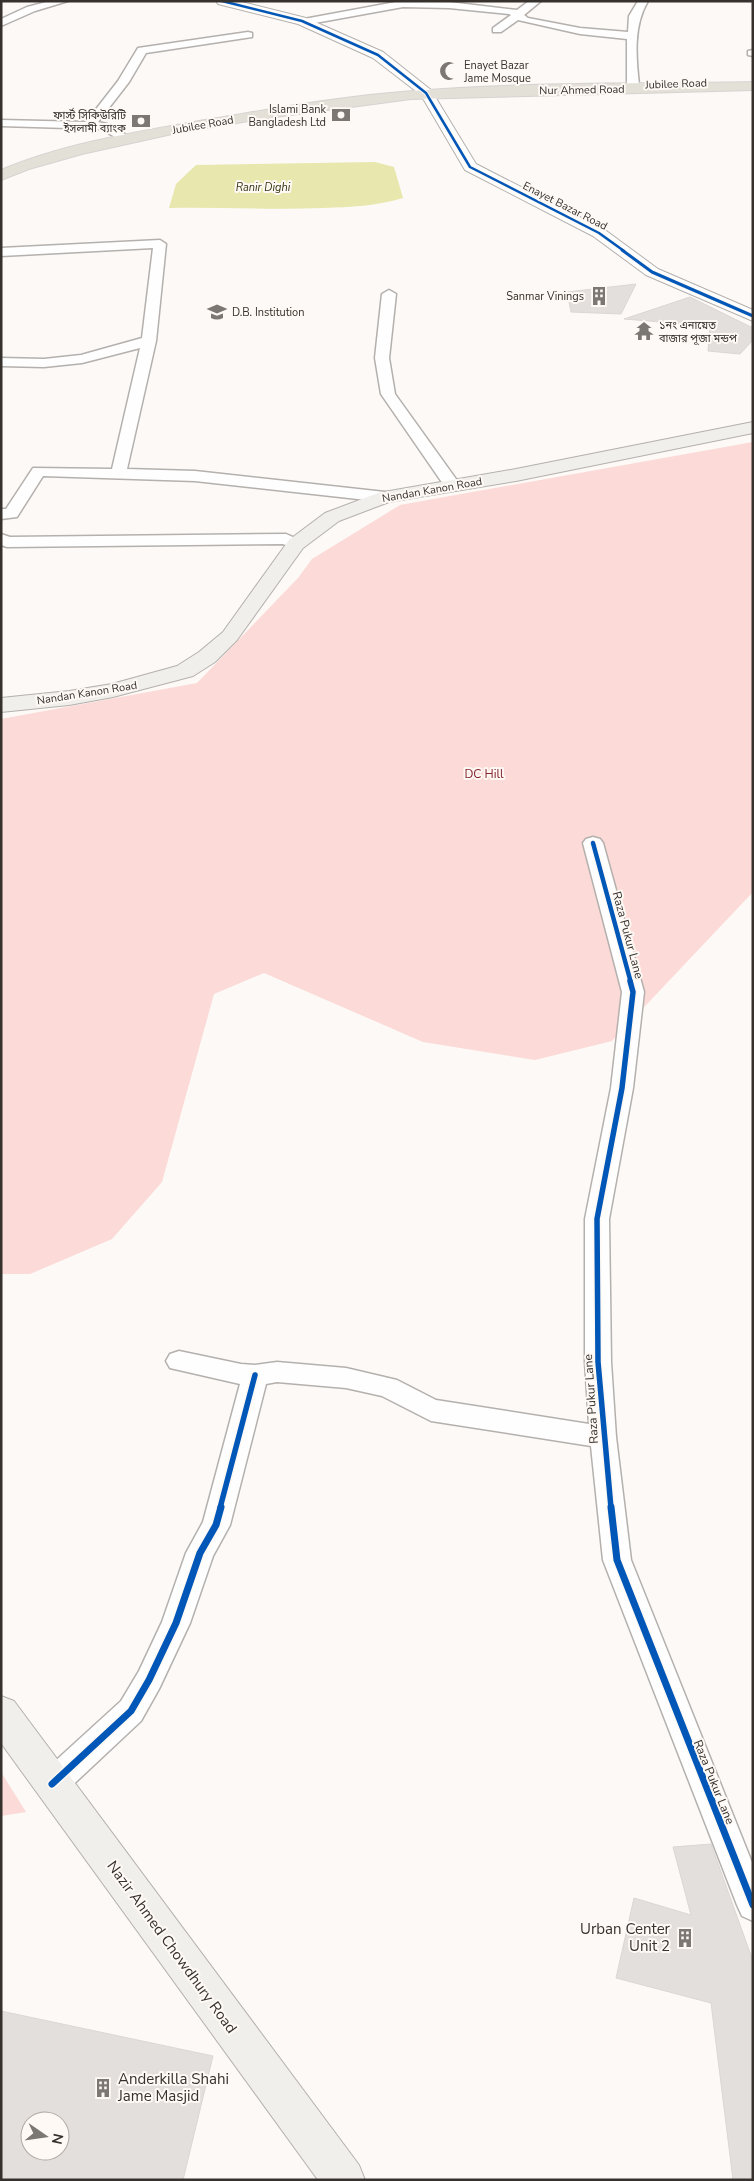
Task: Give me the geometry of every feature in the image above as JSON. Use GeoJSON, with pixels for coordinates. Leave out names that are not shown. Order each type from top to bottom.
{"type":"FeatureCollection","features":[{"type":"Feature","properties":{"kind":"main road","name":"Jubilee Road"},"geometry":{"type":"LineString","coordinates":[[1,176],[24,166],[122,137],[419,92],[753,82]]}},
{"type":"Feature","properties":{"kind":"main road","name":"Nur Ahmed Road"},"geometry":{"type":"LineString","coordinates":[[419,92],[753,86]]}},
{"type":"Feature","properties":{"kind":"main road"},"geometry":{"type":"LineString","coordinates":[[1,166],[9,162],[122,137]]}},
{"type":"Feature","properties":{"kind":"main road","name":"Nandan Kanon Road"},"geometry":{"type":"LineString","coordinates":[[1,705],[95,693],[156,681],[185,672],[207,658],[230,636],[296,544],[332,518],[385,497],[453,486],[753,427]]}},
{"type":"Feature","properties":{"kind":"main road","name":"Nazir Ahmed Chowdhury Road"},"geometry":{"type":"LineString","coordinates":[[1,1713],[344,2180]]}},
{"type":"Feature","properties":{"kind":"street"},"geometry":{"type":"LineString","coordinates":[[40,1],[62,2]]}},
{"type":"Feature","properties":{"kind":"street"},"geometry":{"type":"LineString","coordinates":[[222,1],[303,21],[378,55],[419,92]]}},
{"type":"Feature","properties":{"kind":"street"},"geometry":{"type":"LineString","coordinates":[[497,30],[536,1]]}},
{"type":"Feature","properties":{"kind":"street"},"geometry":{"type":"LineString","coordinates":[[633,85],[631,60],[634,16],[643,1]]}},
{"type":"Feature","properties":{"kind":"street"},"geometry":{"type":"LineString","coordinates":[[1,23],[31,9],[62,2]]}},
{"type":"Feature","properties":{"kind":"street"},"geometry":{"type":"LineString","coordinates":[[303,21],[404,4],[495,8],[512,11],[525,20],[580,31],[633,36]]}},
{"type":"Feature","properties":{"kind":"street"},"geometry":{"type":"LineString","coordinates":[[303,21],[331,6]]}},
{"type":"Feature","properties":{"kind":"street"},"geometry":{"type":"LineString","coordinates":[[90,125],[123,82],[142,50],[248,35]]}},
{"type":"Feature","properties":{"kind":"street","name":"Enayet Bazar Road"},"geometry":{"type":"LineString","coordinates":[[419,92],[470,167],[598,232],[652,272],[753,316]]}},
{"type":"Feature","properties":{"kind":"street"},"geometry":{"type":"LineString","coordinates":[[1,123],[103,126],[122,137]]}},
{"type":"Feature","properties":{"kind":"street"},"geometry":{"type":"LineString","coordinates":[[1,252],[160,244],[149,341],[118,474]]}},
{"type":"Feature","properties":{"kind":"street"},"geometry":{"type":"LineString","coordinates":[[389,294],[382,358],[388,394],[453,486]]}},
{"type":"Feature","properties":{"kind":"street"},"geometry":{"type":"LineString","coordinates":[[1,362],[44,362],[82,359],[149,341]]}},
{"type":"Feature","properties":{"kind":"street"},"geometry":{"type":"LineString","coordinates":[[1,534],[6,514],[38,471],[195,476],[385,497]]}},
{"type":"Feature","properties":{"kind":"street"},"geometry":{"type":"LineString","coordinates":[[1,539],[7,542],[286,539],[296,544]]}},
{"type":"Feature","properties":{"kind":"street","name":"Raza Pukur Lane"},"geometry":{"type":"LineString","coordinates":[[593,843],[633,992],[622,1088],[597,1219],[598,1362],[603,1437],[617,1560],[753,1905]]}},
{"type":"Feature","properties":{"kind":"street"},"geometry":{"type":"LineString","coordinates":[[179,1361],[255,1375],[277,1372],[346,1378],[388,1387],[431,1410],[603,1437]]}},
{"type":"Feature","properties":{"kind":"street"},"geometry":{"type":"LineString","coordinates":[[52,1784],[131,1712],[149,1680],[176,1623],[200,1553],[216,1524],[255,1375]]}},
{"type":"Feature","properties":{"kind":"green space","name":"DC Hill"},"geometry":{"type":"Polygon","coordinates":[[[753,442],[753,892],[612,1041],[535,1060],[423,1042],[264,973],[214,994],[162,1182],[112,1239],[30,1274],[1,1274],[1,719],[197,683],[298,578],[312,559],[400,505],[753,442]]]}},
{"type":"Feature","properties":{"kind":"green space"},"geometry":{"type":"Polygon","coordinates":[[[1,1772],[26,1812],[1,1816],[1,1772]]]}},
{"type":"Feature","properties":{"kind":"water","name":"Ranir Dighi"},"geometry":{"type":"Polygon","coordinates":[[[375,162],[394,167],[403,198],[353,207],[333,208],[169,208],[176,184],[196,165],[375,162]]]}},
{"type":"Feature","properties":{"kind":"building","name":"Sanmar Vinings"},"geometry":{"type":"Polygon","coordinates":[[[636,284],[621,314],[571,312],[567,292],[636,284]]]}},
{"type":"Feature","properties":{"kind":"building"},"geometry":{"type":"Polygon","coordinates":[[[690,297],[753,328],[753,340],[740,354],[708,351],[710,326],[624,319],[690,297]]]}},
{"type":"Feature","properties":{"kind":"building","name":"Urban Center Unit 2"},"geometry":{"type":"Polygon","coordinates":[[[711,1844],[753,1961],[753,2180],[733,2180],[711,2003],[616,1978],[634,1898],[691,1915],[673,1847],[711,1844]]]}},
{"type":"Feature","properties":{"kind":"building","name":"Anderkilla Shahi Jame Masjid"},"geometry":{"type":"Polygon","coordinates":[[[1,2011],[213,2056],[183,2180],[1,2180],[1,2011]]]}},
{"type":"Feature","properties":{"kind":"cycle path"},"geometry":{"type":"LineString","coordinates":[[222,1],[302,21],[378,55],[426,93],[470,167],[599,233],[652,272],[753,316]]}},
{"type":"Feature","properties":{"kind":"cycle path"},"geometry":{"type":"LineString","coordinates":[[593,843],[633,992],[622,1088],[597,1219],[598,1362],[603,1437],[617,1560],[753,1905]]}},
{"type":"Feature","properties":{"kind":"cycle path"},"geometry":{"type":"LineString","coordinates":[[52,1784],[131,1711],[149,1680],[176,1623],[200,1553],[216,1525],[255,1375]]}},
{"type":"Feature","properties":{"kind":"place","name":"Enayet Bazar Jame Mosque"},"geometry":{"type":"Point","coordinates":[449,71]}},
{"type":"Feature","properties":{"kind":"place","name":"Islami Bank Bangladesh Ltd"},"geometry":{"type":"Point","coordinates":[341,115]}},
{"type":"Feature","properties":{"kind":"place","name":"ফার্স্ট সিকিউরিটি ইসলামী ব্যাংক"},"geometry":{"type":"Point","coordinates":[141,121]}},
{"type":"Feature","properties":{"kind":"place","name":"Sanmar Vinings"},"geometry":{"type":"Point","coordinates":[599,296]}},
{"type":"Feature","properties":{"kind":"place","name":"D.B. Institution"},"geometry":{"type":"Point","coordinates":[217,312]}},
{"type":"Feature","properties":{"kind":"place","name":"১নং এনায়েত বাজার পূজা মন্ডপ"},"geometry":{"type":"Point","coordinates":[644,331]}},
{"type":"Feature","properties":{"kind":"place","name":"Urban Center Unit 2"},"geometry":{"type":"Point","coordinates":[685,1938]}},
{"type":"Feature","properties":{"kind":"place","name":"Anderkilla Shahi Jame Masjid"},"geometry":{"type":"Point","coordinates":[103,2088]}}]}
